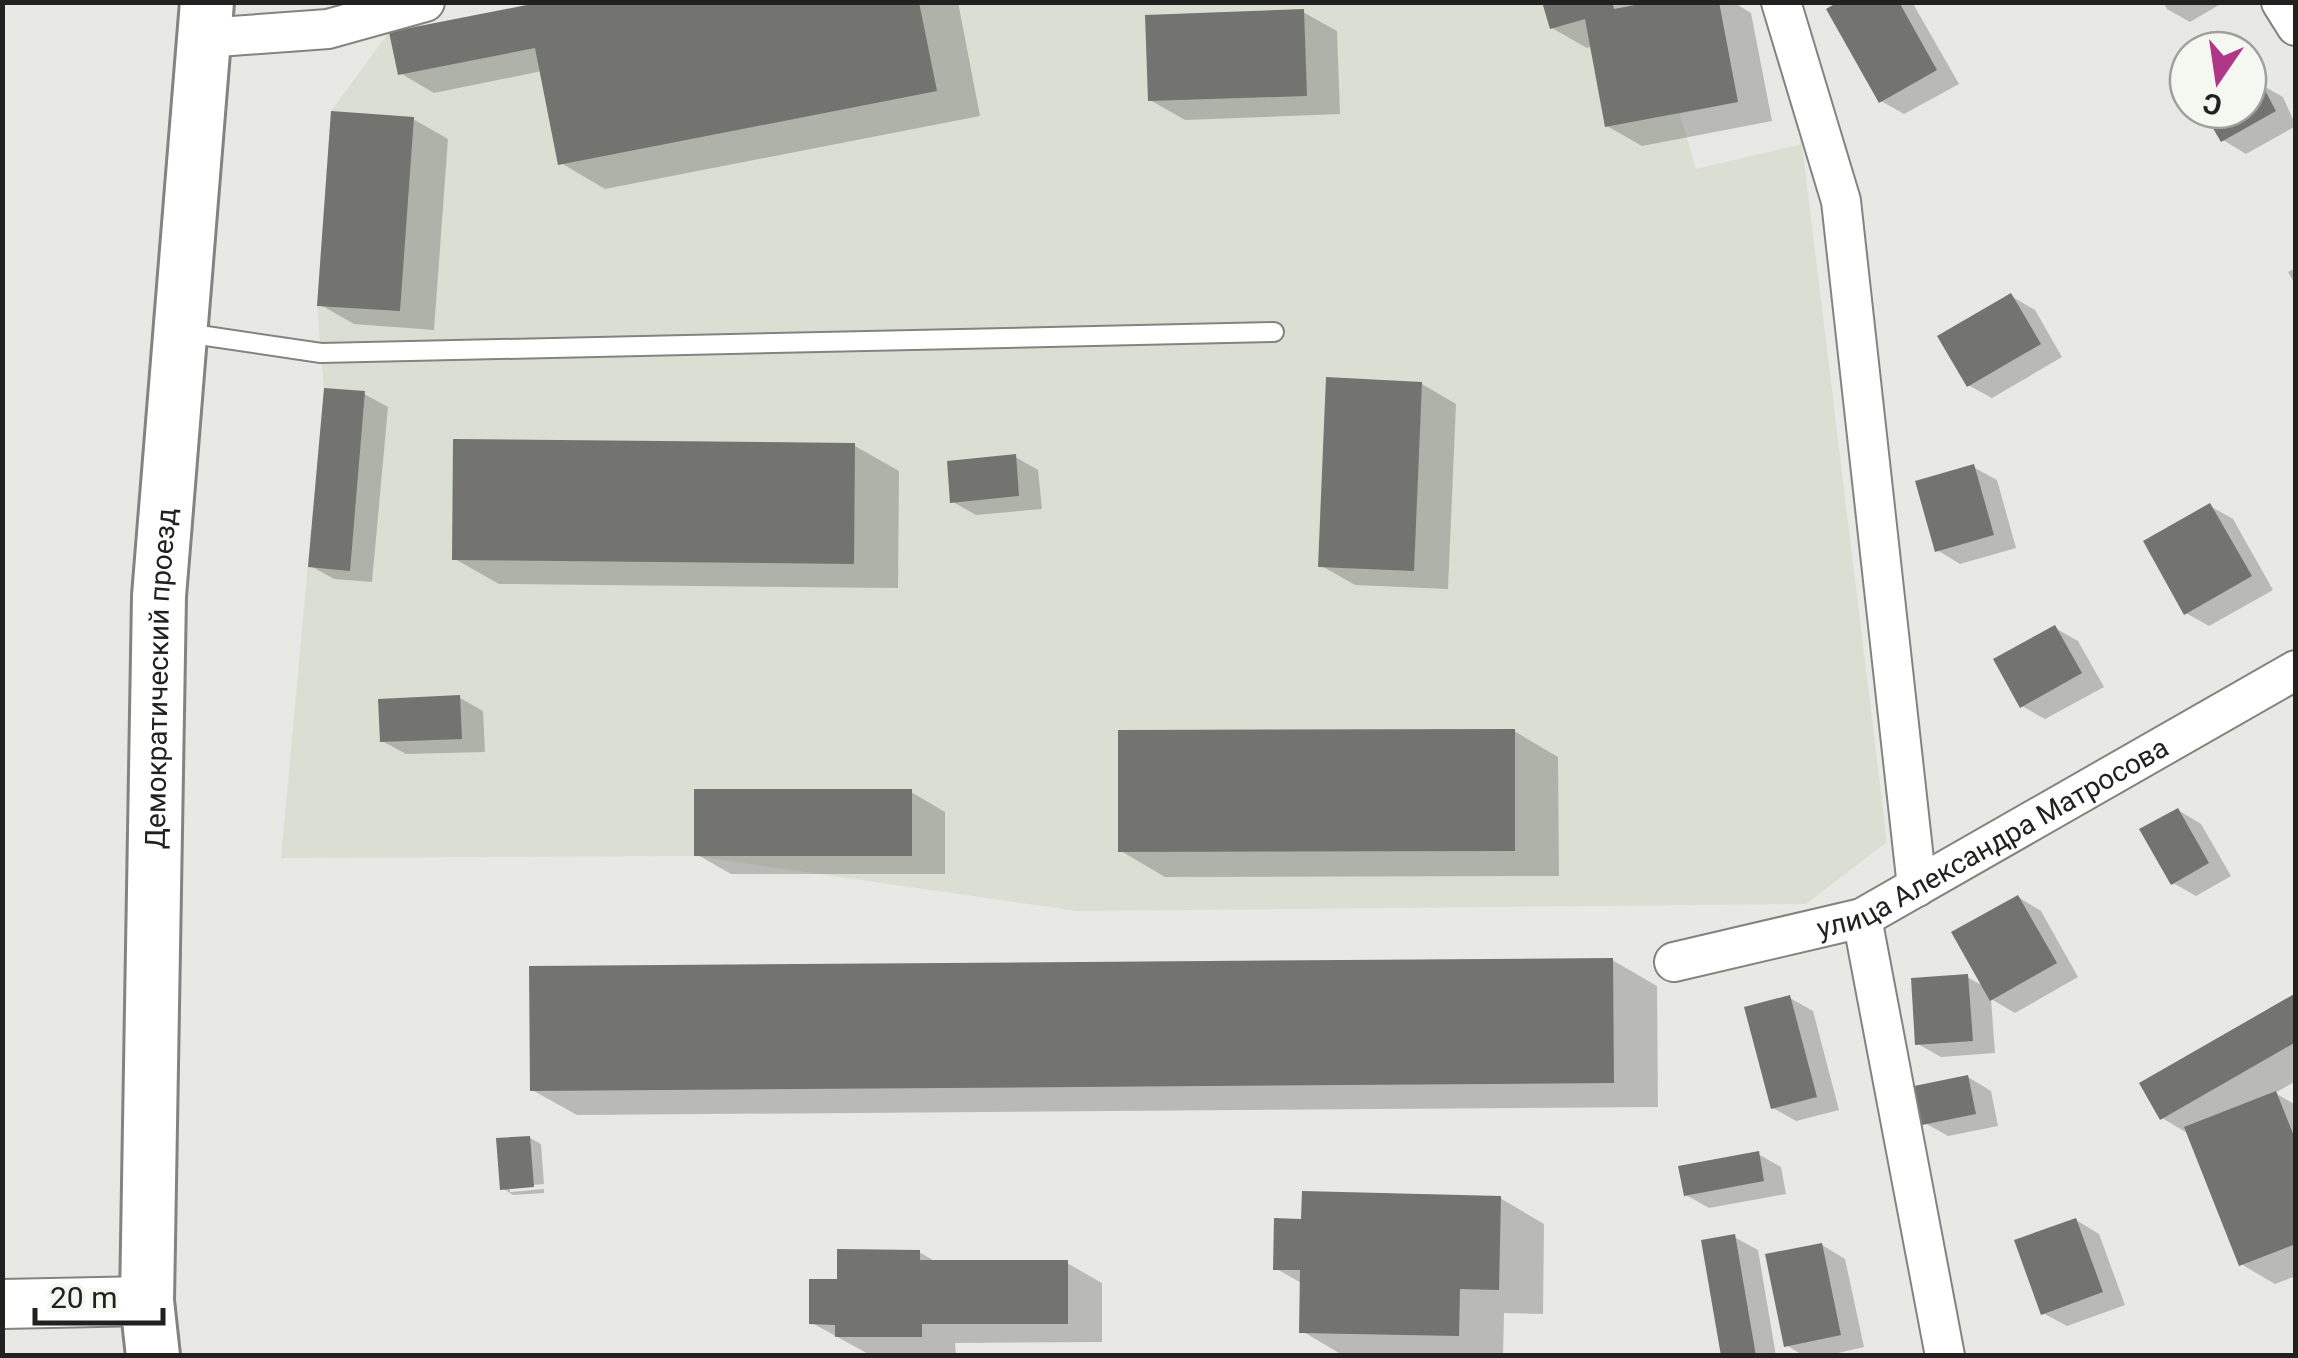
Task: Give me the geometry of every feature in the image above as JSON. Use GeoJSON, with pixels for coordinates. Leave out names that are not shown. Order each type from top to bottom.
{"type":"FeatureCollection","features":[{"type":"Feature","properties":{"kind":"main road","name":"Демократический проезд"},"geometry":{"type":"LineString","coordinates":[[153,1356],[147,1301],[159,596],[206,20]]}},
{"type":"Feature","properties":{"kind":"street"},"geometry":{"type":"LineString","coordinates":[[206,20],[328,30],[425,2]]}},
{"type":"Feature","properties":{"kind":"street"},"geometry":{"type":"LineString","coordinates":[[1781,2],[1841,201],[1917,886]]}},
{"type":"Feature","properties":{"kind":"street"},"geometry":{"type":"LineString","coordinates":[[2281,2],[2296,26]]}},
{"type":"Feature","properties":{"kind":"street","name":"улица Александра Матросова"},"geometry":{"type":"LineString","coordinates":[[1674,962],[1862,918],[2296,670]]}},
{"type":"Feature","properties":{"kind":"street"},"geometry":{"type":"LineString","coordinates":[[1862,918],[1944,1356]]}},
{"type":"Feature","properties":{"kind":"street"},"geometry":{"type":"LineString","coordinates":[[2,1304],[147,1301]]}},
{"type":"Feature","properties":{"kind":"lane"},"geometry":{"type":"LineString","coordinates":[[180,333],[321,353],[1274,332]]}},
{"type":"Feature","properties":{"kind":"shaded area"},"geometry":{"type":"Polygon","coordinates":[[[542,2],[1612,2],[1614,9],[1650,3],[1719,3],[1738,102],[1680,114],[1696,169],[1802,144],[1887,842],[1806,904],[1077,911],[694,856],[281,858],[324,389],[317,306],[331,111],[389,32],[542,2]]]}},
{"type":"Feature","properties":{"kind":"building"},"geometry":{"type":"Polygon","coordinates":[[[542,2],[919,2],[937,91],[558,165],[535,48],[398,75],[389,32],[542,2]]]}},
{"type":"Feature","properties":{"kind":"building"},"geometry":{"type":"Polygon","coordinates":[[[1542,2],[1612,2],[1614,9],[1651,2],[1719,2],[1738,102],[1605,127],[1585,19],[1550,29],[1542,2]]]}},
{"type":"Feature","properties":{"kind":"building"},"geometry":{"type":"Polygon","coordinates":[[[1838,2],[1899,2],[1937,70],[1879,103],[1826,9],[1838,2]]]}},
{"type":"Feature","properties":{"kind":"building"},"geometry":{"type":"Polygon","coordinates":[[[1304,9],[1307,96],[1148,101],[1145,15],[1304,9]]]}},
{"type":"Feature","properties":{"kind":"building"},"geometry":{"type":"Polygon","coordinates":[[[2268,96],[2276,111],[2268,116],[2268,96]]]}},
{"type":"Feature","properties":{"kind":"building"},"geometry":{"type":"Polygon","coordinates":[[[331,111],[414,117],[400,311],[317,306],[331,111]]]}},
{"type":"Feature","properties":{"kind":"building"},"geometry":{"type":"Polygon","coordinates":[[[2214,130],[2242,130],[2221,142],[2214,130]]]}},
{"type":"Feature","properties":{"kind":"building"},"geometry":{"type":"Polygon","coordinates":[[[2011,293],[2041,344],[1967,387],[1937,336],[2011,293]]]}},
{"type":"Feature","properties":{"kind":"building"},"geometry":{"type":"Polygon","coordinates":[[[1326,377],[1422,382],[1414,571],[1318,567],[1326,377]]]}},
{"type":"Feature","properties":{"kind":"building"},"geometry":{"type":"Polygon","coordinates":[[[324,388],[365,391],[350,571],[308,567],[324,388]]]}},
{"type":"Feature","properties":{"kind":"building"},"geometry":{"type":"Polygon","coordinates":[[[453,439],[855,443],[854,564],[452,560],[453,439]]]}},
{"type":"Feature","properties":{"kind":"building"},"geometry":{"type":"Polygon","coordinates":[[[1016,454],[1019,496],[950,503],[947,461],[1016,454]]]}},
{"type":"Feature","properties":{"kind":"building"},"geometry":{"type":"Polygon","coordinates":[[[1974,464],[1994,535],[1935,552],[1915,481],[1974,464]]]}},
{"type":"Feature","properties":{"kind":"building"},"geometry":{"type":"Polygon","coordinates":[[[2210,503],[2252,576],[2184,615],[2143,541],[2210,503]]]}},
{"type":"Feature","properties":{"kind":"building"},"geometry":{"type":"Polygon","coordinates":[[[2055,625],[2082,673],[2020,708],[1993,659],[2055,625]]]}},
{"type":"Feature","properties":{"kind":"building"},"geometry":{"type":"Polygon","coordinates":[[[460,695],[462,739],[380,742],[378,699],[460,695]]]}},
{"type":"Feature","properties":{"kind":"building"},"geometry":{"type":"Polygon","coordinates":[[[1515,729],[1515,851],[1118,852],[1118,730],[1515,729]]]}},
{"type":"Feature","properties":{"kind":"building"},"geometry":{"type":"Polygon","coordinates":[[[694,789],[912,789],[912,856],[694,856],[694,789]]]}},
{"type":"Feature","properties":{"kind":"building"},"geometry":{"type":"Polygon","coordinates":[[[2178,808],[2209,863],[2171,885],[2139,829],[2178,808]]]}},
{"type":"Feature","properties":{"kind":"building"},"geometry":{"type":"Polygon","coordinates":[[[2018,895],[2057,963],[1990,1001],[1951,932],[2018,895]]]}},
{"type":"Feature","properties":{"kind":"building"},"geometry":{"type":"Polygon","coordinates":[[[1613,958],[1614,1083],[530,1091],[529,966],[1613,958]]]}},
{"type":"Feature","properties":{"kind":"building"},"geometry":{"type":"Polygon","coordinates":[[[1968,974],[1973,1041],[1915,1045],[1911,978],[1968,974]]]}},
{"type":"Feature","properties":{"kind":"building"},"geometry":{"type":"Polygon","coordinates":[[[2296,993],[2296,1042],[2160,1120],[2139,1083],[2296,993]]]}},
{"type":"Feature","properties":{"kind":"building"},"geometry":{"type":"Polygon","coordinates":[[[1790,995],[1817,1097],[1771,1109],[1744,1007],[1790,995]]]}},
{"type":"Feature","properties":{"kind":"building"},"geometry":{"type":"Polygon","coordinates":[[[1968,1075],[1976,1114],[1922,1125],[1914,1086],[1968,1075]]]}},
{"type":"Feature","properties":{"kind":"building"},"geometry":{"type":"Polygon","coordinates":[[[2276,1091],[2296,1141],[2296,1244],[2239,1266],[2184,1127],[2276,1091]]]}},
{"type":"Feature","properties":{"kind":"building"},"geometry":{"type":"Polygon","coordinates":[[[530,1136],[534,1187],[500,1190],[496,1138],[530,1136]]]}},
{"type":"Feature","properties":{"kind":"building"},"geometry":{"type":"Polygon","coordinates":[[[1759,1151],[1764,1181],[1684,1196],[1678,1166],[1759,1151]]]}},
{"type":"Feature","properties":{"kind":"building"},"geometry":{"type":"Polygon","coordinates":[[[1302,1191],[1501,1196],[1499,1290],[1460,1289],[1459,1336],[1299,1333],[1300,1270],[1273,1270],[1274,1218],[1301,1219],[1302,1191]]]}},
{"type":"Feature","properties":{"kind":"building"},"geometry":{"type":"Polygon","coordinates":[[[2076,1218],[2103,1292],[2041,1315],[2014,1240],[2076,1218]]]}},
{"type":"Feature","properties":{"kind":"building"},"geometry":{"type":"Polygon","coordinates":[[[1735,1234],[1756,1356],[1721,1356],[1701,1240],[1735,1234]]]}},
{"type":"Feature","properties":{"kind":"building"},"geometry":{"type":"Polygon","coordinates":[[[1822,1243],[1841,1335],[1784,1347],[1765,1254],[1822,1243]]]}},
{"type":"Feature","properties":{"kind":"building"},"geometry":{"type":"Polygon","coordinates":[[[837,1249],[920,1250],[920,1260],[1068,1260],[1068,1324],[922,1324],[922,1337],[835,1337],[835,1325],[809,1324],[809,1279],[837,1279],[837,1249]]]}}]}
